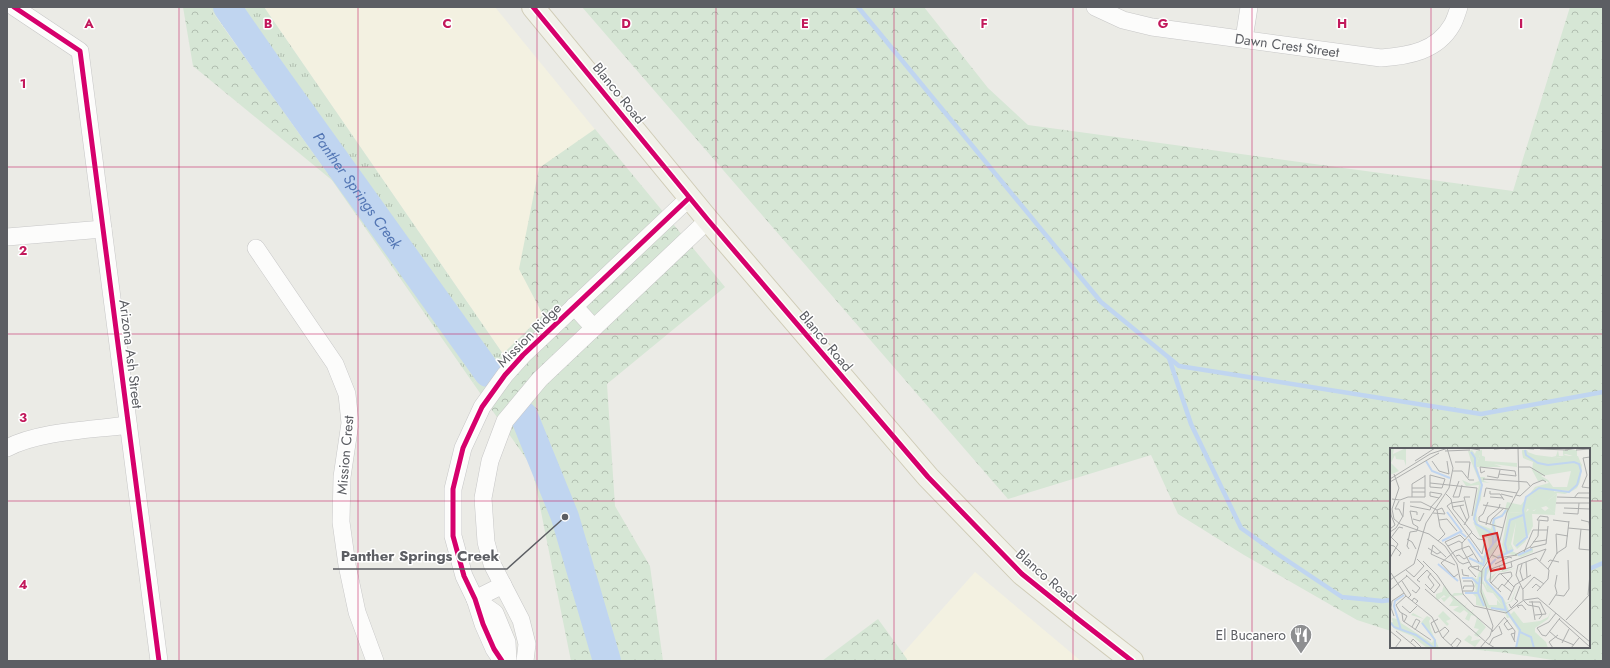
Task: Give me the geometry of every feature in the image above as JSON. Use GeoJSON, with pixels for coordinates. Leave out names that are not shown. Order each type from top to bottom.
{"type":"FeatureCollection","features":[{"type":"Feature","properties":{"kind":"main road","name":"Blanco Road"},"geometry":{"type":"LineString","coordinates":[[533,7],[689,198],[928,477],[1022,574],[1132,661]]}},
{"type":"Feature","properties":{"kind":"street","name":"Arizona Ash Street"},"geometry":{"type":"LineString","coordinates":[[14,7],[80,51],[159,661]]}},
{"type":"Feature","properties":{"kind":"street","name":"Dawn Crest Street"},"geometry":{"type":"LineString","coordinates":[[1095,7],[1110,15],[1138,25],[1381,58],[1408,56],[1436,44],[1453,25],[1459,7]]}},
{"type":"Feature","properties":{"kind":"street"},"geometry":{"type":"LineString","coordinates":[[1244,39],[1249,7]]}},
{"type":"Feature","properties":{"kind":"street","name":"Mission Ridge"},"geometry":{"type":"LineString","coordinates":[[502,661],[494,649],[483,624],[475,599],[464,576],[453,536],[453,489],[463,448],[482,408],[505,375],[523,355],[689,198]]}},
{"type":"Feature","properties":{"kind":"street"},"geometry":{"type":"LineString","coordinates":[[525,661],[527,644],[521,620],[492,564],[486,542],[483,498],[490,461],[505,421],[540,379],[708,220]]}},
{"type":"Feature","properties":{"kind":"street"},"geometry":{"type":"LineString","coordinates":[[7,236],[103,228]]}},
{"type":"Feature","properties":{"kind":"street","name":"Mission Crest"},"geometry":{"type":"LineString","coordinates":[[256,248],[335,364],[347,394],[350,423],[342,477],[341,522],[347,565],[357,612],[374,661]]}},
{"type":"Feature","properties":{"kind":"street"},"geometry":{"type":"LineString","coordinates":[[574,306],[594,328]]}},
{"type":"Feature","properties":{"kind":"street"},"geometry":{"type":"LineString","coordinates":[[7,448],[15,444],[43,436],[128,425]]}},
{"type":"Feature","properties":{"kind":"street"},"geometry":{"type":"LineString","coordinates":[[475,599],[502,585]]}},
{"type":"Feature","properties":{"kind":"street","name":"Mission Ridge"},"geometry":{"type":"LineString","coordinates":[[475,599],[495,613],[507,642],[508,661]]}},
{"type":"Feature","properties":{"kind":"shaded area"},"geometry":{"type":"Polygon","coordinates":[[[264,7],[495,7],[655,203],[503,354],[264,7]]]}},
{"type":"Feature","properties":{"kind":"shaded area"},"geometry":{"type":"Polygon","coordinates":[[[975,572],[1081,661],[896,661],[975,572]]]}},
{"type":"Feature","properties":{"kind":"green space"},"geometry":{"type":"Polygon","coordinates":[[[183,7],[209,7],[333,181],[193,66],[183,7]]]}},
{"type":"Feature","properties":{"kind":"green space"},"geometry":{"type":"Polygon","coordinates":[[[209,7],[264,7],[503,354],[473,383],[247,58],[209,7]]]}},
{"type":"Feature","properties":{"kind":"green space"},"geometry":{"type":"Polygon","coordinates":[[[582,7],[924,7],[988,88],[1028,125],[1513,191],[1570,7],[1603,7],[1603,661],[1559,661],[1460,648],[1590,648],[1590,448],[1390,448],[1390,631],[1357,620],[1244,555],[1178,514],[1151,455],[1008,499],[582,7]]]}},
{"type":"Feature","properties":{"kind":"green space"},"geometry":{"type":"Polygon","coordinates":[[[595,129],[725,287],[607,384],[615,506],[650,566],[663,661],[571,661],[532,467],[473,383],[543,315],[519,269],[539,168],[595,129]]]}},
{"type":"Feature","properties":{"kind":"green space"},"geometry":{"type":"Polygon","coordinates":[[[878,619],[907,661],[822,661],[878,619]]]}},
{"type":"Feature","properties":{"kind":"waterway","name":"Panther Springs Creek"},"geometry":{"type":"LineString","coordinates":[[227,7],[488,373]]}},
{"type":"Feature","properties":{"kind":"waterway"},"geometry":{"type":"LineString","coordinates":[[858,7],[1101,302],[1179,366],[1481,414],[1603,392]]}},
{"type":"Feature","properties":{"kind":"waterway"},"geometry":{"type":"LineString","coordinates":[[1169,358],[1191,424],[1241,528],[1342,597],[1382,601],[1390,600]]}},
{"type":"Feature","properties":{"kind":"waterway","name":"Panther Springs Creek"},"geometry":{"type":"LineString","coordinates":[[524,416],[565,517],[607,661]]}},
{"type":"Feature","properties":{"kind":"waterway"},"geometry":{"type":"LineString","coordinates":[[1590,569],[1603,563]]}},
{"type":"Feature","properties":{"kind":"cycle path"},"geometry":{"type":"LineString","coordinates":[[14,7],[80,51],[159,661]]}},
{"type":"Feature","properties":{"kind":"cycle path"},"geometry":{"type":"LineString","coordinates":[[533,7],[708,220],[928,477],[1022,574],[1132,661]]}},
{"type":"Feature","properties":{"kind":"cycle path"},"geometry":{"type":"LineString","coordinates":[[502,661],[494,649],[483,624],[475,599],[464,576],[453,536],[453,489],[463,448],[482,407],[505,375],[523,355],[689,198]]}},
{"type":"Feature","properties":{"kind":"place","name":"Panther Springs Creek"},"geometry":{"type":"Point","coordinates":[565,517]}},
{"type":"Feature","properties":{"kind":"place","name":"El Bucanero"},"geometry":{"type":"Point","coordinates":[1301,654]}}]}
